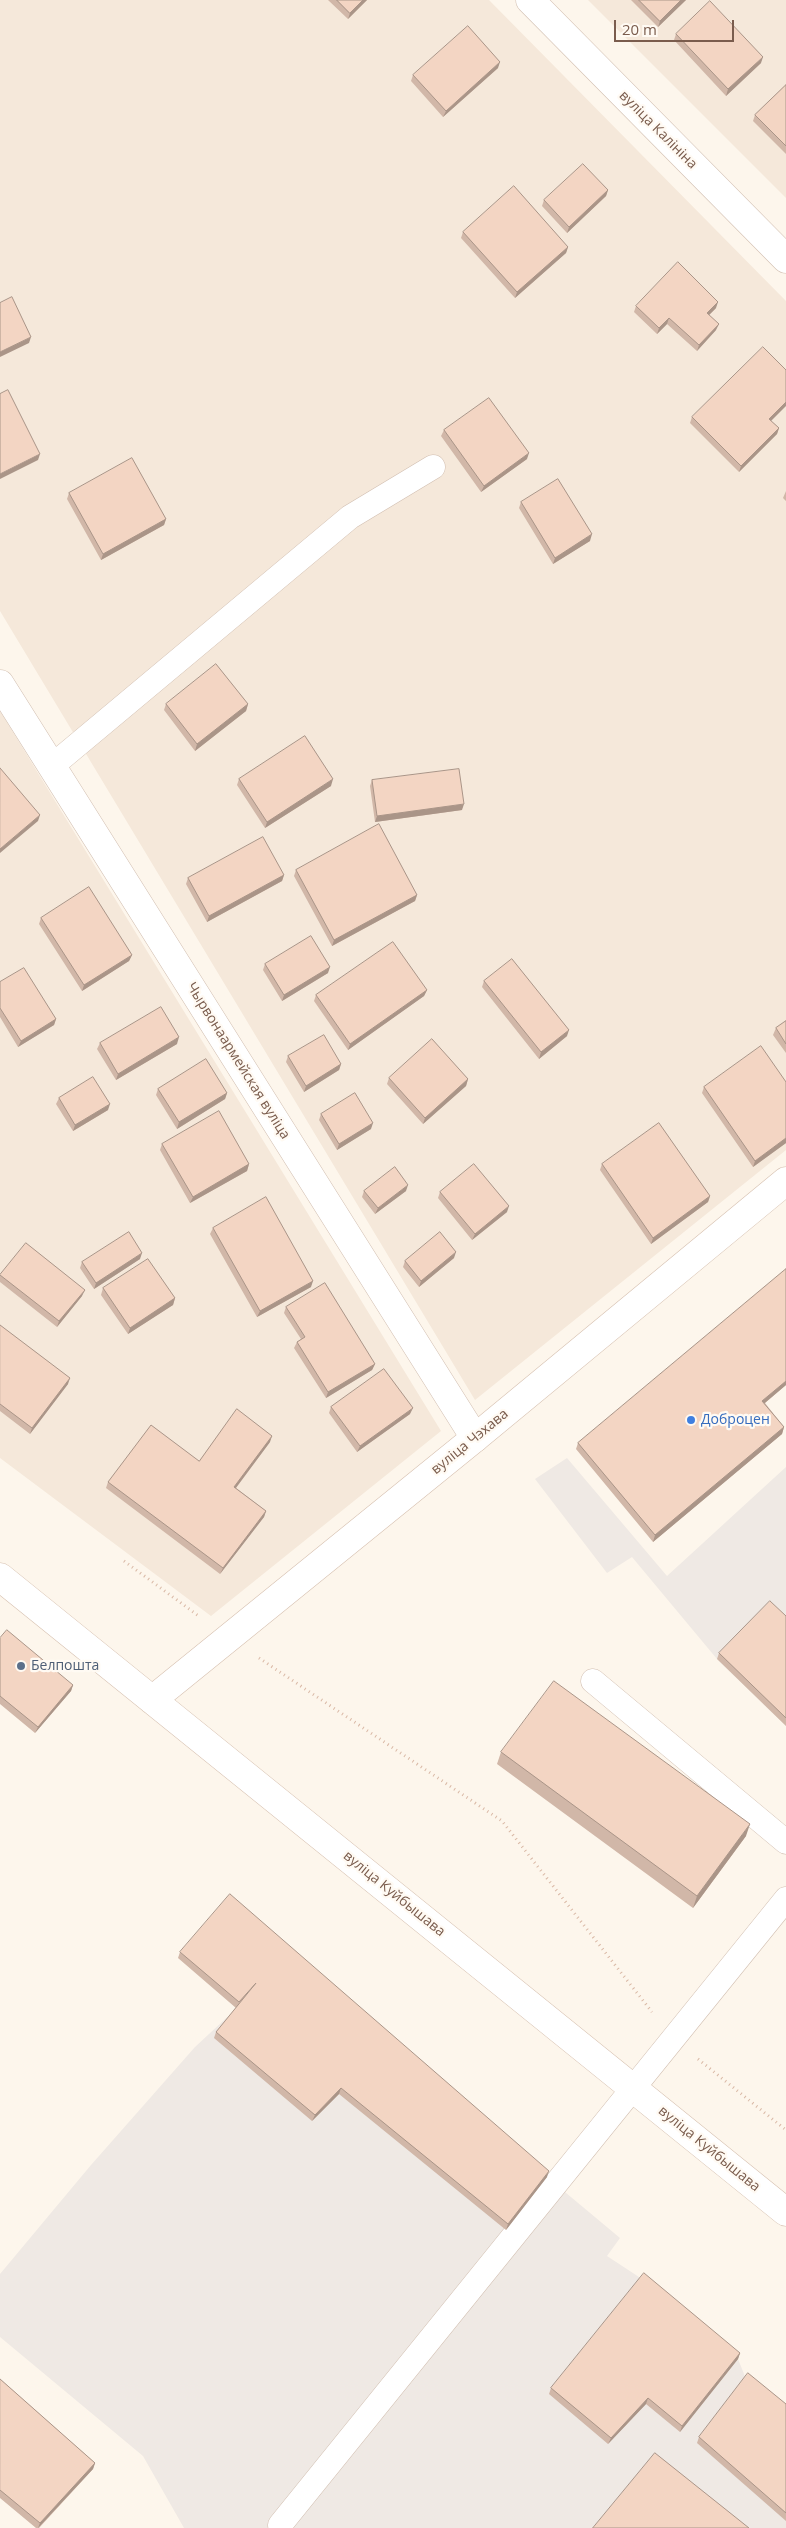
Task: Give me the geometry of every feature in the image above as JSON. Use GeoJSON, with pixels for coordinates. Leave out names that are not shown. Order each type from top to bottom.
{"type":"FeatureCollection","features":[{"type":"Feature","properties":{"kind":"street","name":"вуліца Калініна"},"geometry":{"type":"LineString","coordinates":[[530,0],[786,259]]}},
{"type":"Feature","properties":{"kind":"street","name":"Чырвонаармейская вуліца"},"geometry":{"type":"LineString","coordinates":[[0,684],[475,1438]]}},
{"type":"Feature","properties":{"kind":"street","name":"вуліца Чэхава"},"geometry":{"type":"LineString","coordinates":[[152,1700],[475,1438],[786,1181]]}},
{"type":"Feature","properties":{"kind":"street","name":"вуліца Куйбышава"},"geometry":{"type":"LineString","coordinates":[[0,1577],[635,2088],[786,2212]]}},
{"type":"Feature","properties":{"kind":"lane"},"geometry":{"type":"LineString","coordinates":[[52,766],[350,517],[433,467]]}},
{"type":"Feature","properties":{"kind":"lane"},"geometry":{"type":"LineString","coordinates":[[593,1681],[786,1842]]}},
{"type":"Feature","properties":{"kind":"lane"},"geometry":{"type":"LineString","coordinates":[[280,2525],[674,2040],[786,1898]]}},
{"type":"Feature","properties":{"kind":"path"},"geometry":{"type":"LineString","coordinates":[[124,1561],[228,1638],[502,1821],[674,2040],[786,2130]]}},
{"type":"Feature","properties":{"kind":"shaded area"},"geometry":{"type":"Polygon","coordinates":[[[0,0],[489,0],[786,301],[786,1150],[475,1400],[0,611],[0,0]]]}},
{"type":"Feature","properties":{"kind":"shaded area"},"geometry":{"type":"Polygon","coordinates":[[[588,0],[786,0],[786,198],[588,0]]]}},
{"type":"Feature","properties":{"kind":"shaded area"},"geometry":{"type":"Polygon","coordinates":[[[0,711],[441,1431],[211,1616],[0,1458],[0,711]]]}},
{"type":"Feature","properties":{"kind":"shaded area"},"geometry":{"type":"Polygon","coordinates":[[[567,1458],[667,1576],[786,1467],[786,1726],[717,1659],[632,1557],[607,1573],[535,1479],[567,1458]]]}},
{"type":"Feature","properties":{"kind":"shaded area"},"geometry":{"type":"Polygon","coordinates":[[[237,2008],[547,2177],[620,2238],[607,2256],[642,2279],[738,2359],[746,2379],[786,2412],[786,2528],[184,2528],[143,2456],[0,2337],[0,2274],[91,2165],[195,2047],[237,2008]]]}},
{"type":"Feature","properties":{"kind":"building"},"geometry":{"type":"Polygon","coordinates":[[[337,0],[363,0],[350,13],[337,0]]]}},
{"type":"Feature","properties":{"kind":"building"},"geometry":{"type":"Polygon","coordinates":[[[639,0],[681,0],[660,21],[639,0]]]}},
{"type":"Feature","properties":{"kind":"building"},"geometry":{"type":"Polygon","coordinates":[[[710,1],[763,57],[728,89],[676,34],[710,1]]]}},
{"type":"Feature","properties":{"kind":"building"},"geometry":{"type":"Polygon","coordinates":[[[468,26],[500,62],[446,111],[413,75],[468,26]]]}},
{"type":"Feature","properties":{"kind":"building"},"geometry":{"type":"Polygon","coordinates":[[[786,85],[786,146],[755,115],[786,85]]]}},
{"type":"Feature","properties":{"kind":"building"},"geometry":{"type":"Polygon","coordinates":[[[583,164],[608,190],[569,227],[544,200],[583,164]]]}},
{"type":"Feature","properties":{"kind":"building"},"geometry":{"type":"Polygon","coordinates":[[[514,186],[568,247],[517,292],[463,232],[514,186]]]}},
{"type":"Feature","properties":{"kind":"building"},"geometry":{"type":"Polygon","coordinates":[[[678,262],[718,302],[707,313],[719,324],[699,345],[669,318],[659,328],[636,306],[678,262]]]}},
{"type":"Feature","properties":{"kind":"building"},"geometry":{"type":"Polygon","coordinates":[[[12,297],[31,337],[0,352],[0,303],[12,297]]]}},
{"type":"Feature","properties":{"kind":"building"},"geometry":{"type":"Polygon","coordinates":[[[763,347],[786,370],[786,402],[769,419],[779,428],[741,466],[692,417],[763,347]]]}},
{"type":"Feature","properties":{"kind":"building"},"geometry":{"type":"Polygon","coordinates":[[[8,390],[40,454],[0,474],[0,394],[8,390]]]}},
{"type":"Feature","properties":{"kind":"building"},"geometry":{"type":"Polygon","coordinates":[[[489,398],[529,453],[484,486],[444,430],[489,398]]]}},
{"type":"Feature","properties":{"kind":"building"},"geometry":{"type":"Polygon","coordinates":[[[132,458],[166,519],[103,554],[69,493],[132,458]]]}},
{"type":"Feature","properties":{"kind":"building"},"geometry":{"type":"Polygon","coordinates":[[[558,479],[592,534],[555,558],[521,502],[558,479]]]}},
{"type":"Feature","properties":{"kind":"building"},"geometry":{"type":"Polygon","coordinates":[[[216,664],[248,704],[197,744],[166,704],[216,664]]]}},
{"type":"Feature","properties":{"kind":"building"},"geometry":{"type":"Polygon","coordinates":[[[305,736],[333,779],[267,822],[239,779],[305,736]]]}},
{"type":"Feature","properties":{"kind":"building"},"geometry":{"type":"Polygon","coordinates":[[[0,768],[40,815],[0,849],[0,768]]]}},
{"type":"Feature","properties":{"kind":"building"},"geometry":{"type":"Polygon","coordinates":[[[459,769],[464,804],[377,816],[372,780],[459,769]]]}},
{"type":"Feature","properties":{"kind":"building"},"geometry":{"type":"Polygon","coordinates":[[[379,824],[417,895],[334,940],[296,870],[379,824]]]}},
{"type":"Feature","properties":{"kind":"building"},"geometry":{"type":"Polygon","coordinates":[[[263,837],[284,875],[209,916],[188,878],[263,837]]]}},
{"type":"Feature","properties":{"kind":"building"},"geometry":{"type":"Polygon","coordinates":[[[89,887],[132,955],[84,985],[41,918],[89,887]]]}},
{"type":"Feature","properties":{"kind":"building"},"geometry":{"type":"Polygon","coordinates":[[[311,936],[330,967],[284,995],[265,964],[311,936]]]}},
{"type":"Feature","properties":{"kind":"building"},"geometry":{"type":"Polygon","coordinates":[[[393,942],[427,990],[350,1044],[316,995],[393,942]]]}},
{"type":"Feature","properties":{"kind":"building"},"geometry":{"type":"Polygon","coordinates":[[[512,959],[569,1030],[541,1052],[484,981],[512,959]]]}},
{"type":"Feature","properties":{"kind":"building"},"geometry":{"type":"Polygon","coordinates":[[[24,968],[56,1019],[21,1041],[0,1008],[0,982],[24,968]]]}},
{"type":"Feature","properties":{"kind":"building"},"geometry":{"type":"Polygon","coordinates":[[[161,1007],[179,1037],[118,1074],[100,1043],[161,1007]]]}},
{"type":"Feature","properties":{"kind":"building"},"geometry":{"type":"Polygon","coordinates":[[[786,1021],[786,1044],[776,1028],[786,1021]]]}},
{"type":"Feature","properties":{"kind":"building"},"geometry":{"type":"Polygon","coordinates":[[[324,1035],[341,1064],[306,1086],[288,1056],[324,1035]]]}},
{"type":"Feature","properties":{"kind":"building"},"geometry":{"type":"Polygon","coordinates":[[[432,1039],[468,1079],[425,1118],[389,1078],[432,1039]]]}},
{"type":"Feature","properties":{"kind":"building"},"geometry":{"type":"Polygon","coordinates":[[[761,1046],[786,1082],[786,1138],[755,1161],[704,1087],[761,1046]]]}},
{"type":"Feature","properties":{"kind":"building"},"geometry":{"type":"Polygon","coordinates":[[[206,1059],[227,1093],[179,1122],[158,1089],[206,1059]]]}},
{"type":"Feature","properties":{"kind":"building"},"geometry":{"type":"Polygon","coordinates":[[[93,1077],[110,1104],[75,1125],[59,1098],[93,1077]]]}},
{"type":"Feature","properties":{"kind":"building"},"geometry":{"type":"Polygon","coordinates":[[[355,1093],[373,1123],[339,1144],[321,1114],[355,1093]]]}},
{"type":"Feature","properties":{"kind":"building"},"geometry":{"type":"Polygon","coordinates":[[[219,1111],[249,1164],[193,1197],[162,1144],[219,1111]]]}},
{"type":"Feature","properties":{"kind":"building"},"geometry":{"type":"Polygon","coordinates":[[[659,1123],[710,1196],[653,1238],[602,1164],[659,1123]]]}},
{"type":"Feature","properties":{"kind":"building"},"geometry":{"type":"Polygon","coordinates":[[[474,1164],[509,1206],[475,1234],[440,1192],[474,1164]]]}},
{"type":"Feature","properties":{"kind":"building"},"geometry":{"type":"Polygon","coordinates":[[[395,1167],[408,1185],[378,1208],[364,1191],[395,1167]]]}},
{"type":"Feature","properties":{"kind":"building"},"geometry":{"type":"Polygon","coordinates":[[[266,1197],[313,1281],[260,1311],[213,1228],[266,1197]]]}},
{"type":"Feature","properties":{"kind":"building"},"geometry":{"type":"Polygon","coordinates":[[[129,1232],[142,1253],[96,1283],[82,1262],[129,1232]]]}},
{"type":"Feature","properties":{"kind":"building"},"geometry":{"type":"Polygon","coordinates":[[[440,1232],[456,1252],[421,1281],[405,1261],[440,1232]]]}},
{"type":"Feature","properties":{"kind":"building"},"geometry":{"type":"Polygon","coordinates":[[[26,1243],[85,1290],[59,1321],[0,1275],[26,1243]]]}},
{"type":"Feature","properties":{"kind":"building"},"geometry":{"type":"Polygon","coordinates":[[[148,1259],[175,1298],[130,1328],[103,1288],[148,1259]]]}},
{"type":"Feature","properties":{"kind":"building","name":"Доброцен"},"geometry":{"type":"Polygon","coordinates":[[[786,1269],[786,1381],[762,1401],[784,1427],[655,1535],[578,1443],[786,1269]]]}},
{"type":"Feature","properties":{"kind":"building"},"geometry":{"type":"Polygon","coordinates":[[[325,1283],[375,1364],[328,1392],[297,1342],[305,1337],[286,1307],[325,1283]]]}},
{"type":"Feature","properties":{"kind":"building"},"geometry":{"type":"Polygon","coordinates":[[[0,1325],[70,1378],[32,1428],[0,1404],[0,1325]]]}},
{"type":"Feature","properties":{"kind":"building"},"geometry":{"type":"Polygon","coordinates":[[[384,1369],[413,1408],[360,1446],[331,1407],[384,1369]]]}},
{"type":"Feature","properties":{"kind":"building"},"geometry":{"type":"Polygon","coordinates":[[[237,1409],[272,1436],[234,1487],[266,1511],[223,1568],[108,1482],[151,1425],[199,1461],[237,1409]]]}},
{"type":"Feature","properties":{"kind":"building"},"geometry":{"type":"Polygon","coordinates":[[[770,1601],[786,1616],[786,1718],[719,1653],[770,1601]]]}},
{"type":"Feature","properties":{"kind":"building","name":"Белпошта"},"geometry":{"type":"Polygon","coordinates":[[[7,1630],[73,1685],[38,1727],[0,1696],[0,1638],[7,1630]]]}},
{"type":"Feature","properties":{"kind":"building"},"geometry":{"type":"Polygon","coordinates":[[[554,1681],[750,1824],[697,1896],[501,1752],[554,1681]]]}},
{"type":"Feature","properties":{"kind":"building"},"geometry":{"type":"Polygon","coordinates":[[[230,1894],[549,2171],[508,2224],[341,2088],[315,2115],[216,2032],[256,1983],[239,2002],[180,1952],[230,1894]]]}},
{"type":"Feature","properties":{"kind":"building"},"geometry":{"type":"Polygon","coordinates":[[[644,2273],[740,2353],[682,2426],[648,2398],[611,2438],[551,2388],[644,2273]]]}},
{"type":"Feature","properties":{"kind":"building"},"geometry":{"type":"Polygon","coordinates":[[[748,2373],[786,2404],[786,2513],[699,2437],[748,2373]]]}},
{"type":"Feature","properties":{"kind":"building"},"geometry":{"type":"Polygon","coordinates":[[[0,2379],[95,2463],[40,2523],[0,2490],[0,2379]]]}},
{"type":"Feature","properties":{"kind":"building"},"geometry":{"type":"Polygon","coordinates":[[[655,2453],[749,2528],[593,2528],[655,2453]]]}},
{"type":"Feature","properties":{"kind":"place","name":"Доброцен"},"geometry":{"type":"Point","coordinates":[691,1420]}},
{"type":"Feature","properties":{"kind":"place","name":"Белпошта"},"geometry":{"type":"Point","coordinates":[21,1666]}}]}
